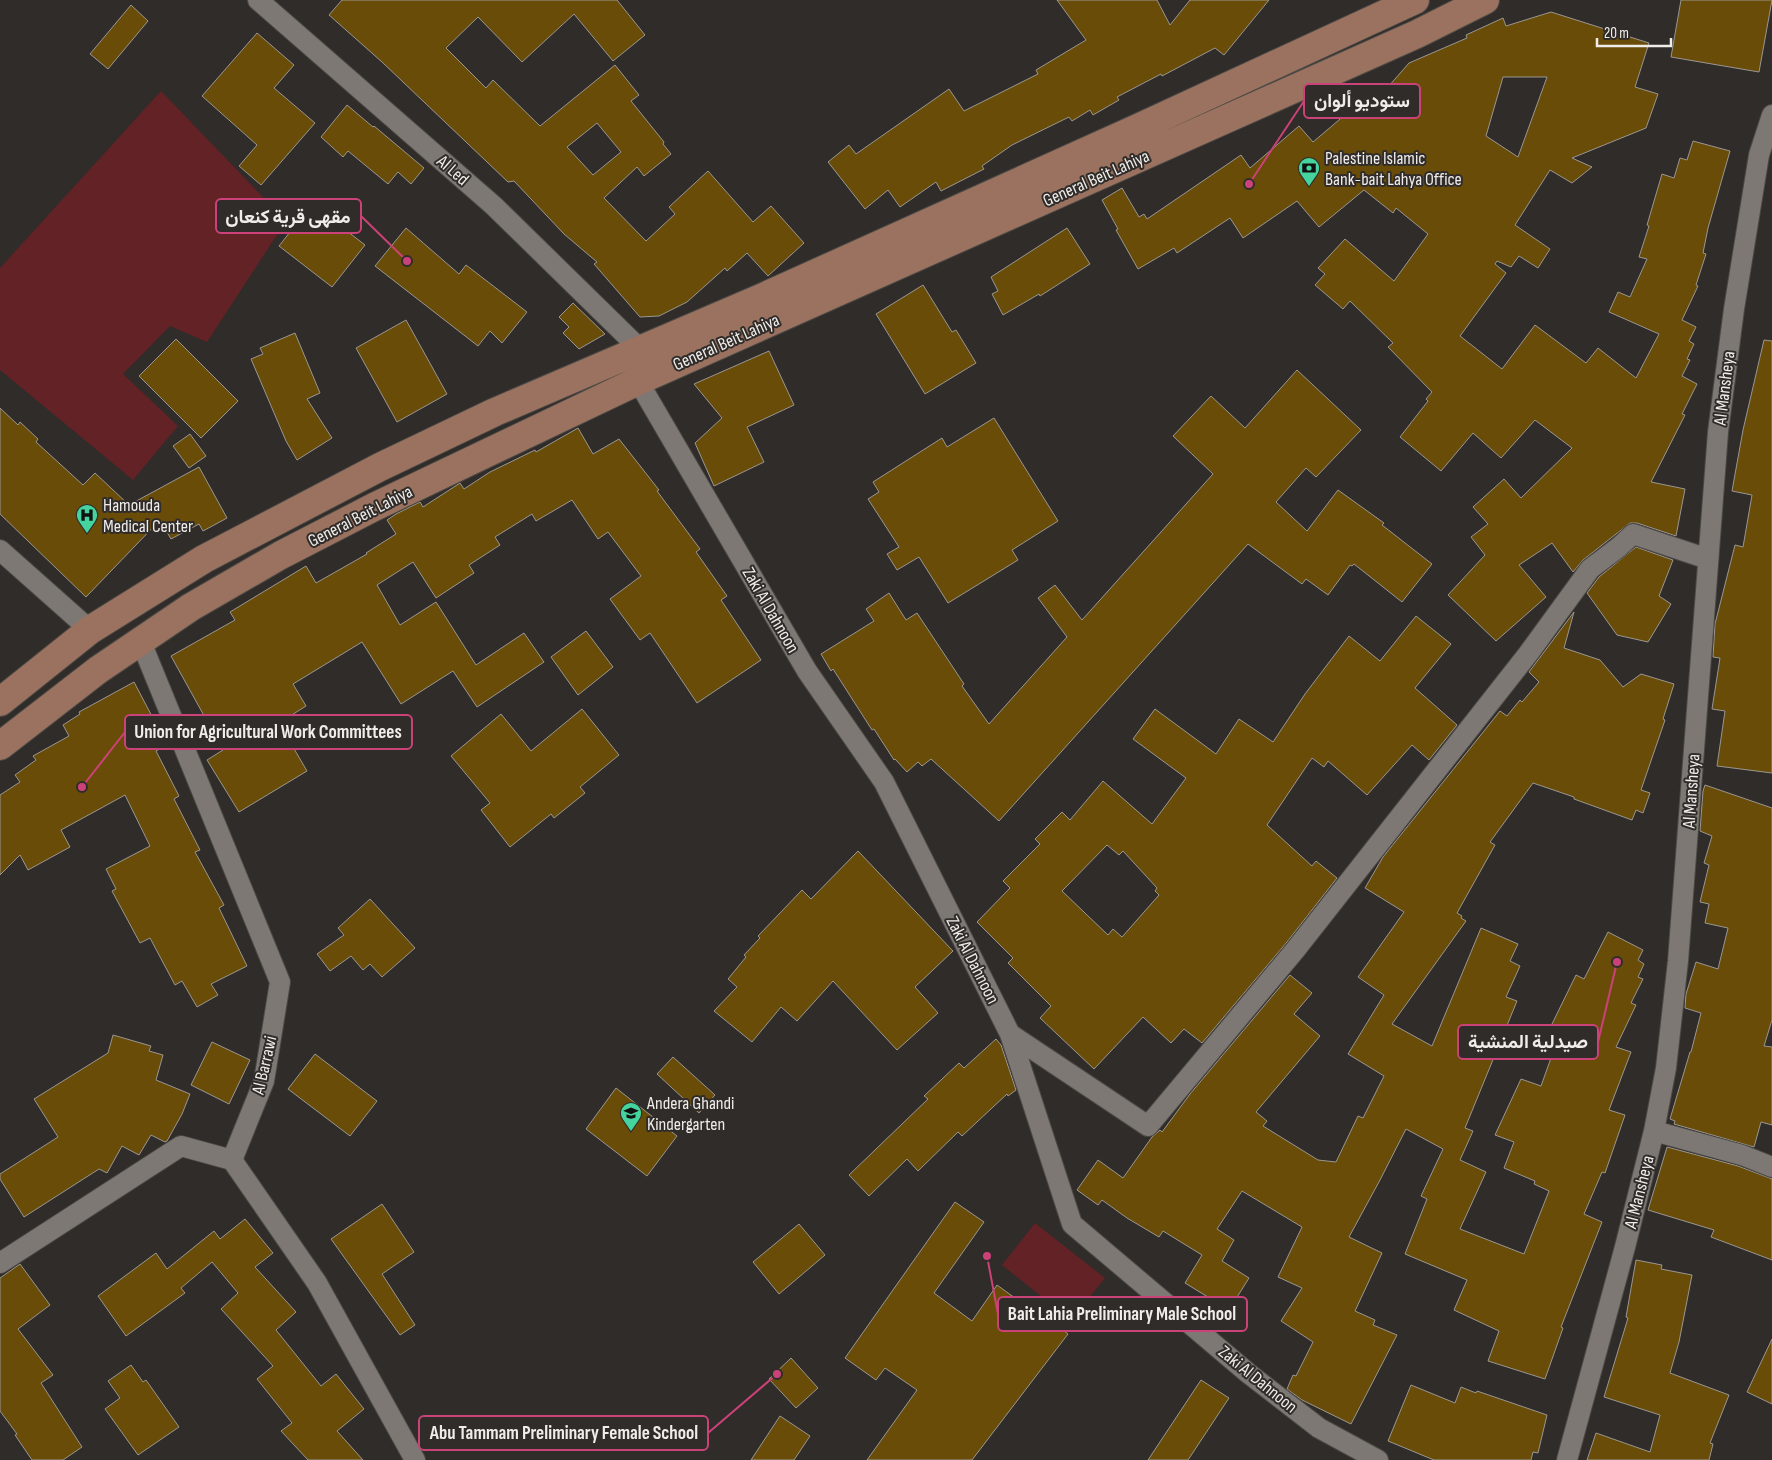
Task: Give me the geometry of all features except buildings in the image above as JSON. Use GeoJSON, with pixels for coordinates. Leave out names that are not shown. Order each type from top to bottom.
{"type":"FeatureCollection","features":[{"type":"Feature","properties":{"kind":"main road","name":"General Beit Lahiya"},"geometry":{"type":"LineString","coordinates":[[0,702],[90,630],[204,559],[380,467],[495,412],[763,297],[1131,132],[1414,0]]}},
{"type":"Feature","properties":{"kind":"main road","name":"General Beit Lahiya"},"geometry":{"type":"LineString","coordinates":[[0,746],[98,670],[191,607],[281,555],[374,507],[638,381],[1417,34],[1485,0]]}},
{"type":"Feature","properties":{"kind":"street","name":"Al Led"},"geometry":{"type":"LineString","coordinates":[[258,0],[494,206],[640,350]]}},
{"type":"Feature","properties":{"kind":"street","name":"Al Mansheya"},"geometry":{"type":"LineString","coordinates":[[1567,1460],[1625,1247],[1654,1131],[1666,1068],[1678,961],[1718,432],[1734,310],[1759,155],[1772,115]]}},
{"type":"Feature","properties":{"kind":"street","name":"Zaki Al Dahnoon"},"geometry":{"type":"LineString","coordinates":[[638,381],[807,671],[884,782],[1010,1034],[1072,1224],[1248,1373],[1319,1428],[1378,1460]]}},
{"type":"Feature","properties":{"kind":"street"},"geometry":{"type":"LineString","coordinates":[[1010,1034],[1148,1126],[1296,949],[1528,654],[1590,569],[1633,534],[1708,559]]}},
{"type":"Feature","properties":{"kind":"street"},"geometry":{"type":"LineString","coordinates":[[0,550],[90,630]]}},
{"type":"Feature","properties":{"kind":"street","name":"Al Barrawi"},"geometry":{"type":"LineString","coordinates":[[141,642],[280,982],[264,1082],[232,1160]]}},
{"type":"Feature","properties":{"kind":"street"},"geometry":{"type":"LineString","coordinates":[[1654,1131],[1742,1155],[1772,1167]]}},
{"type":"Feature","properties":{"kind":"street"},"geometry":{"type":"LineString","coordinates":[[0,1263],[181,1146],[232,1160],[316,1283],[415,1460]]}},
{"type":"Feature","properties":{"kind":"shaded area"},"geometry":{"type":"Polygon","coordinates":[[[161,91],[286,221],[207,342],[170,326],[123,374],[178,426],[133,480],[0,370],[0,268],[161,91]]]}},
{"type":"Feature","properties":{"kind":"shaded area"},"geometry":{"type":"Polygon","coordinates":[[[1035,1223],[1105,1278],[1071,1320],[1002,1265],[1035,1223]]]}},
{"type":"Feature","properties":{"kind":"place","name":"ستوديو ألوان"},"geometry":{"type":"Point","coordinates":[1249,184]}},
{"type":"Feature","properties":{"kind":"place","name":"Palestine Islamic Bank-bait Lahya Office"},"geometry":{"type":"Point","coordinates":[1309,187]}},
{"type":"Feature","properties":{"kind":"place","name":"مقهى قرية كنعان"},"geometry":{"type":"Point","coordinates":[407,261]}},
{"type":"Feature","properties":{"kind":"place","name":"Hamouda Medical Center"},"geometry":{"type":"Point","coordinates":[87,534]}},
{"type":"Feature","properties":{"kind":"place","name":"Union for Agricultural Work Committees"},"geometry":{"type":"Point","coordinates":[82,787]}},
{"type":"Feature","properties":{"kind":"place","name":"صيدلية المنشية"},"geometry":{"type":"Point","coordinates":[1617,962]}},
{"type":"Feature","properties":{"kind":"place","name":"Andera Ghandi Kindergarten"},"geometry":{"type":"Point","coordinates":[631,1132]}},
{"type":"Feature","properties":{"kind":"place","name":"Bait Lahia Preliminary Male School"},"geometry":{"type":"Point","coordinates":[987,1256]}},
{"type":"Feature","properties":{"kind":"place","name":"Abu Tammam Preliminary Female School"},"geometry":{"type":"Point","coordinates":[777,1374]}}]}
